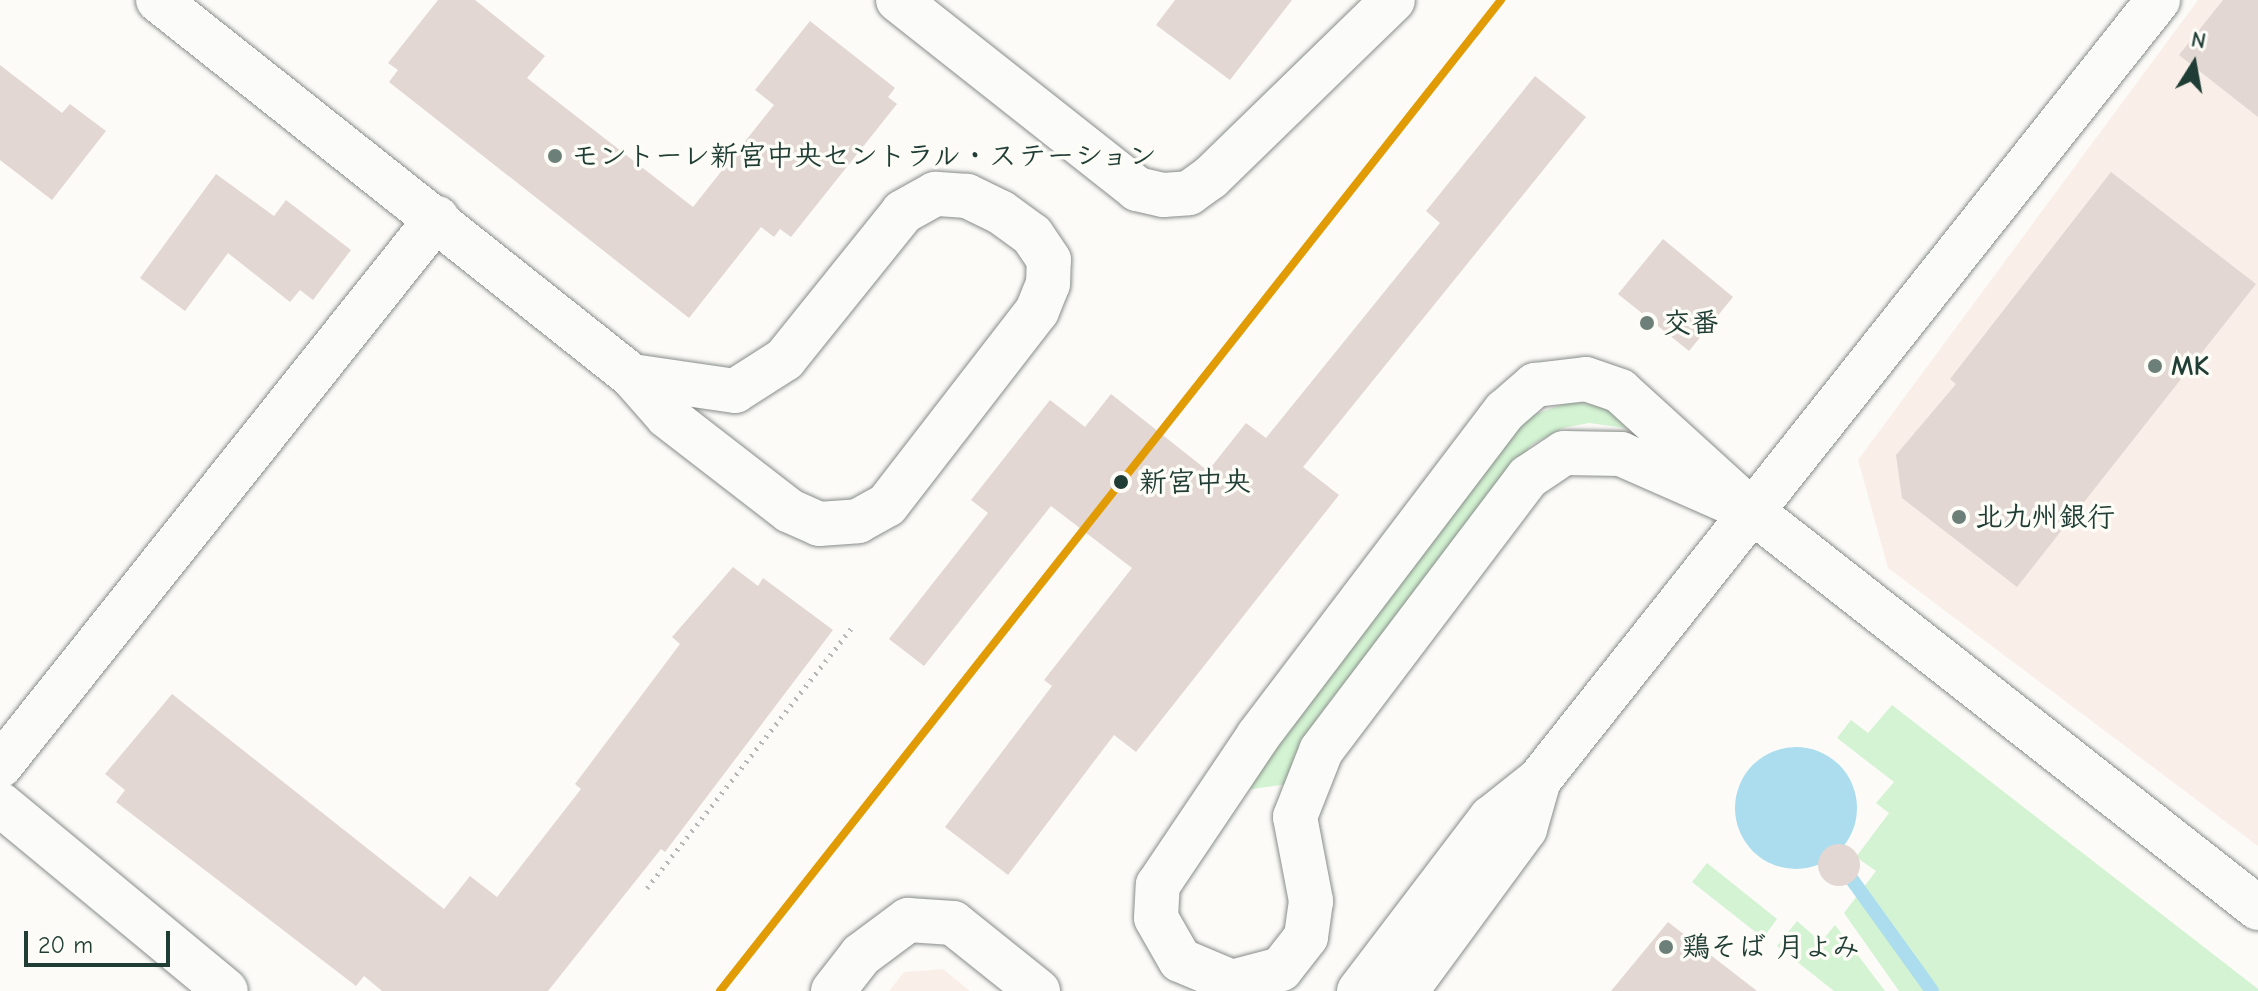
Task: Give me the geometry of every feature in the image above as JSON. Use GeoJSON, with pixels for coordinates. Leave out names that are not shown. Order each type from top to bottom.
{"type":"FeatureCollection","features":[{"type":"Feature","properties":{"kind":"street"},"geometry":{"type":"LineString","coordinates":[[158,0],[437,218],[632,376],[667,416],[790,511],[819,524],[858,521],[887,505],[1037,311],[1048,284],[1049,260],[1032,235],[1000,212],[967,196],[935,194],[903,212],[785,359],[735,391],[632,376]]}},
{"type":"Feature","properties":{"kind":"street"},"geometry":{"type":"LineString","coordinates":[[898,0],[1137,189],[1163,195],[1189,193],[1210,178],[1393,0]]}},
{"type":"Feature","properties":{"kind":"street"},"geometry":{"type":"LineString","coordinates":[[1359,991],[1491,818],[1539,780],[2158,0]]}},
{"type":"Feature","properties":{"kind":"street"},"geometry":{"type":"LineString","coordinates":[[0,766],[437,218]]}},
{"type":"Feature","properties":{"kind":"street"},"geometry":{"type":"LineString","coordinates":[[1753,512],[1621,454],[1564,453],[1528,477],[1321,751],[1295,817],[1311,901],[1306,937],[1281,969],[1232,982],[1180,960],[1156,918],[1158,885],[1258,736],[1505,411],[1535,385],[1586,379],[1620,391],[1753,512],[2258,908]]}},
{"type":"Feature","properties":{"kind":"street"},"geometry":{"type":"LineString","coordinates":[[1406,991],[1525,829],[1539,780]]}},
{"type":"Feature","properties":{"kind":"street"},"geometry":{"type":"LineString","coordinates":[[0,804],[226,991]]}},
{"type":"Feature","properties":{"kind":"street"},"geometry":{"type":"LineString","coordinates":[[833,991],[861,955],[908,920],[953,923],[1038,991]]}},
{"type":"Feature","properties":{"kind":"path"},"geometry":{"type":"LineString","coordinates":[[647,888],[851,629]]}},
{"type":"Feature","properties":{"kind":"shaded area"},"geometry":{"type":"Polygon","coordinates":[[[2198,0],[2258,0],[2258,846],[1888,568],[1858,460],[2198,0]]]}},
{"type":"Feature","properties":{"kind":"shaded area"},"geometry":{"type":"Polygon","coordinates":[[[943,969],[970,991],[889,991],[904,972],[943,969]]]}},
{"type":"Feature","properties":{"kind":"green space"},"geometry":{"type":"Polygon","coordinates":[[[1573,401],[1607,408],[1626,428],[1589,423],[1563,428],[1531,445],[1320,714],[1295,754],[1288,784],[1237,791],[1527,417],[1573,401]]]}},
{"type":"Feature","properties":{"kind":"green space"},"geometry":{"type":"Polygon","coordinates":[[[1892,705],[2258,991],[1899,991],[1844,913],[1876,871],[1856,857],[1889,813],[1876,803],[1894,782],[1837,738],[1851,720],[1868,733],[1892,705]]]}},
{"type":"Feature","properties":{"kind":"green space"},"geometry":{"type":"Polygon","coordinates":[[[1707,863],[1777,919],[1763,938],[1692,882],[1707,863]]]}},
{"type":"Feature","properties":{"kind":"green space"},"geometry":{"type":"Polygon","coordinates":[[[1797,921],[1821,942],[1835,925],[1885,991],[1834,991],[1777,946],[1797,921]]]}},
{"type":"Feature","properties":{"kind":"water"},"geometry":{"type":"Polygon","coordinates":[[[1796,747],[1819,752],[1839,765],[1852,785],[1857,808],[1852,831],[1839,851],[1819,864],[1796,869],[1773,864],[1753,851],[1740,831],[1735,808],[1740,785],[1753,765],[1773,752],[1796,747]]]}},
{"type":"Feature","properties":{"kind":"building","name":"モントーレ新宮中央セントラル・ステーション"},"geometry":{"type":"Polygon","coordinates":[[[438,0],[475,0],[545,56],[527,78],[693,207],[774,105],[755,90],[810,21],[895,88],[888,97],[897,104],[791,237],[780,229],[774,237],[761,227],[689,318],[389,82],[398,70],[388,63],[438,0]]]}},
{"type":"Feature","properties":{"kind":"building"},"geometry":{"type":"Polygon","coordinates":[[[1175,0],[1292,0],[1230,80],[1156,25],[1175,0]]]}},
{"type":"Feature","properties":{"kind":"building"},"geometry":{"type":"Polygon","coordinates":[[[2223,0],[2258,0],[2258,117],[2179,55],[2223,0]]]}},
{"type":"Feature","properties":{"kind":"building"},"geometry":{"type":"Polygon","coordinates":[[[0,65],[62,113],[70,104],[106,131],[52,200],[0,160],[0,65]]]}},
{"type":"Feature","properties":{"kind":"building"},"geometry":{"type":"Polygon","coordinates":[[[1535,76],[1586,117],[1303,467],[1339,495],[1136,752],[1114,735],[1008,875],[945,827],[1052,686],[1044,680],[1132,568],[1051,506],[924,666],[889,639],[988,513],[971,500],[1050,400],[1085,427],[1111,394],[1208,471],[1246,423],[1266,438],[1440,223],[1426,211],[1535,76]]]}},
{"type":"Feature","properties":{"kind":"building"},"geometry":{"type":"Polygon","coordinates":[[[2111,172],[2256,284],[2017,587],[1902,498],[1896,455],[1956,384],[1950,379],[2111,172]]]}},
{"type":"Feature","properties":{"kind":"building"},"geometry":{"type":"Polygon","coordinates":[[[216,174],[274,216],[286,200],[351,250],[313,300],[300,290],[290,302],[228,253],[185,311],[140,278],[216,174]]]}},
{"type":"Feature","properties":{"kind":"building"},"geometry":{"type":"Polygon","coordinates":[[[1663,239],[1733,297],[1689,351],[1618,294],[1663,239]]]}},
{"type":"Feature","properties":{"kind":"building"},"geometry":{"type":"Polygon","coordinates":[[[733,567],[758,586],[763,578],[833,630],[665,852],[661,849],[548,991],[382,991],[364,976],[356,986],[116,802],[125,790],[105,774],[172,694],[444,909],[470,876],[497,897],[581,789],[575,784],[680,644],[672,637],[733,567]]]}},
{"type":"Feature","properties":{"kind":"building"},"geometry":{"type":"Polygon","coordinates":[[[1839,844],[1854,850],[1860,865],[1854,880],[1839,886],[1824,880],[1818,865],[1824,850],[1839,844]]]}},
{"type":"Feature","properties":{"kind":"building"},"geometry":{"type":"Polygon","coordinates":[[[1668,922],[1757,991],[1611,991],[1668,922]]]}},
{"type":"Feature","properties":{"kind":"waterway"},"geometry":{"type":"LineString","coordinates":[[1825,842],[1932,991]]}},
{"type":"Feature","properties":{"kind":"transit line"},"geometry":{"type":"LineString","coordinates":[[720,991],[1501,0]]}},
{"type":"Feature","properties":{"kind":"place","name":"モントーレ新宮中央セントラル・ステーション"},"geometry":{"type":"Point","coordinates":[555,156]}},
{"type":"Feature","properties":{"kind":"place","name":"交番"},"geometry":{"type":"Point","coordinates":[1647,323]}},
{"type":"Feature","properties":{"kind":"place","name":"MK"},"geometry":{"type":"Point","coordinates":[2155,366]}},
{"type":"Feature","properties":{"kind":"place","name":"新宮中央"},"geometry":{"type":"Point","coordinates":[1121,482]}},
{"type":"Feature","properties":{"kind":"place","name":"北九州銀行"},"geometry":{"type":"Point","coordinates":[1959,517]}},
{"type":"Feature","properties":{"kind":"place","name":"鶏そば 月よみ"},"geometry":{"type":"Point","coordinates":[1666,947]}}]}
